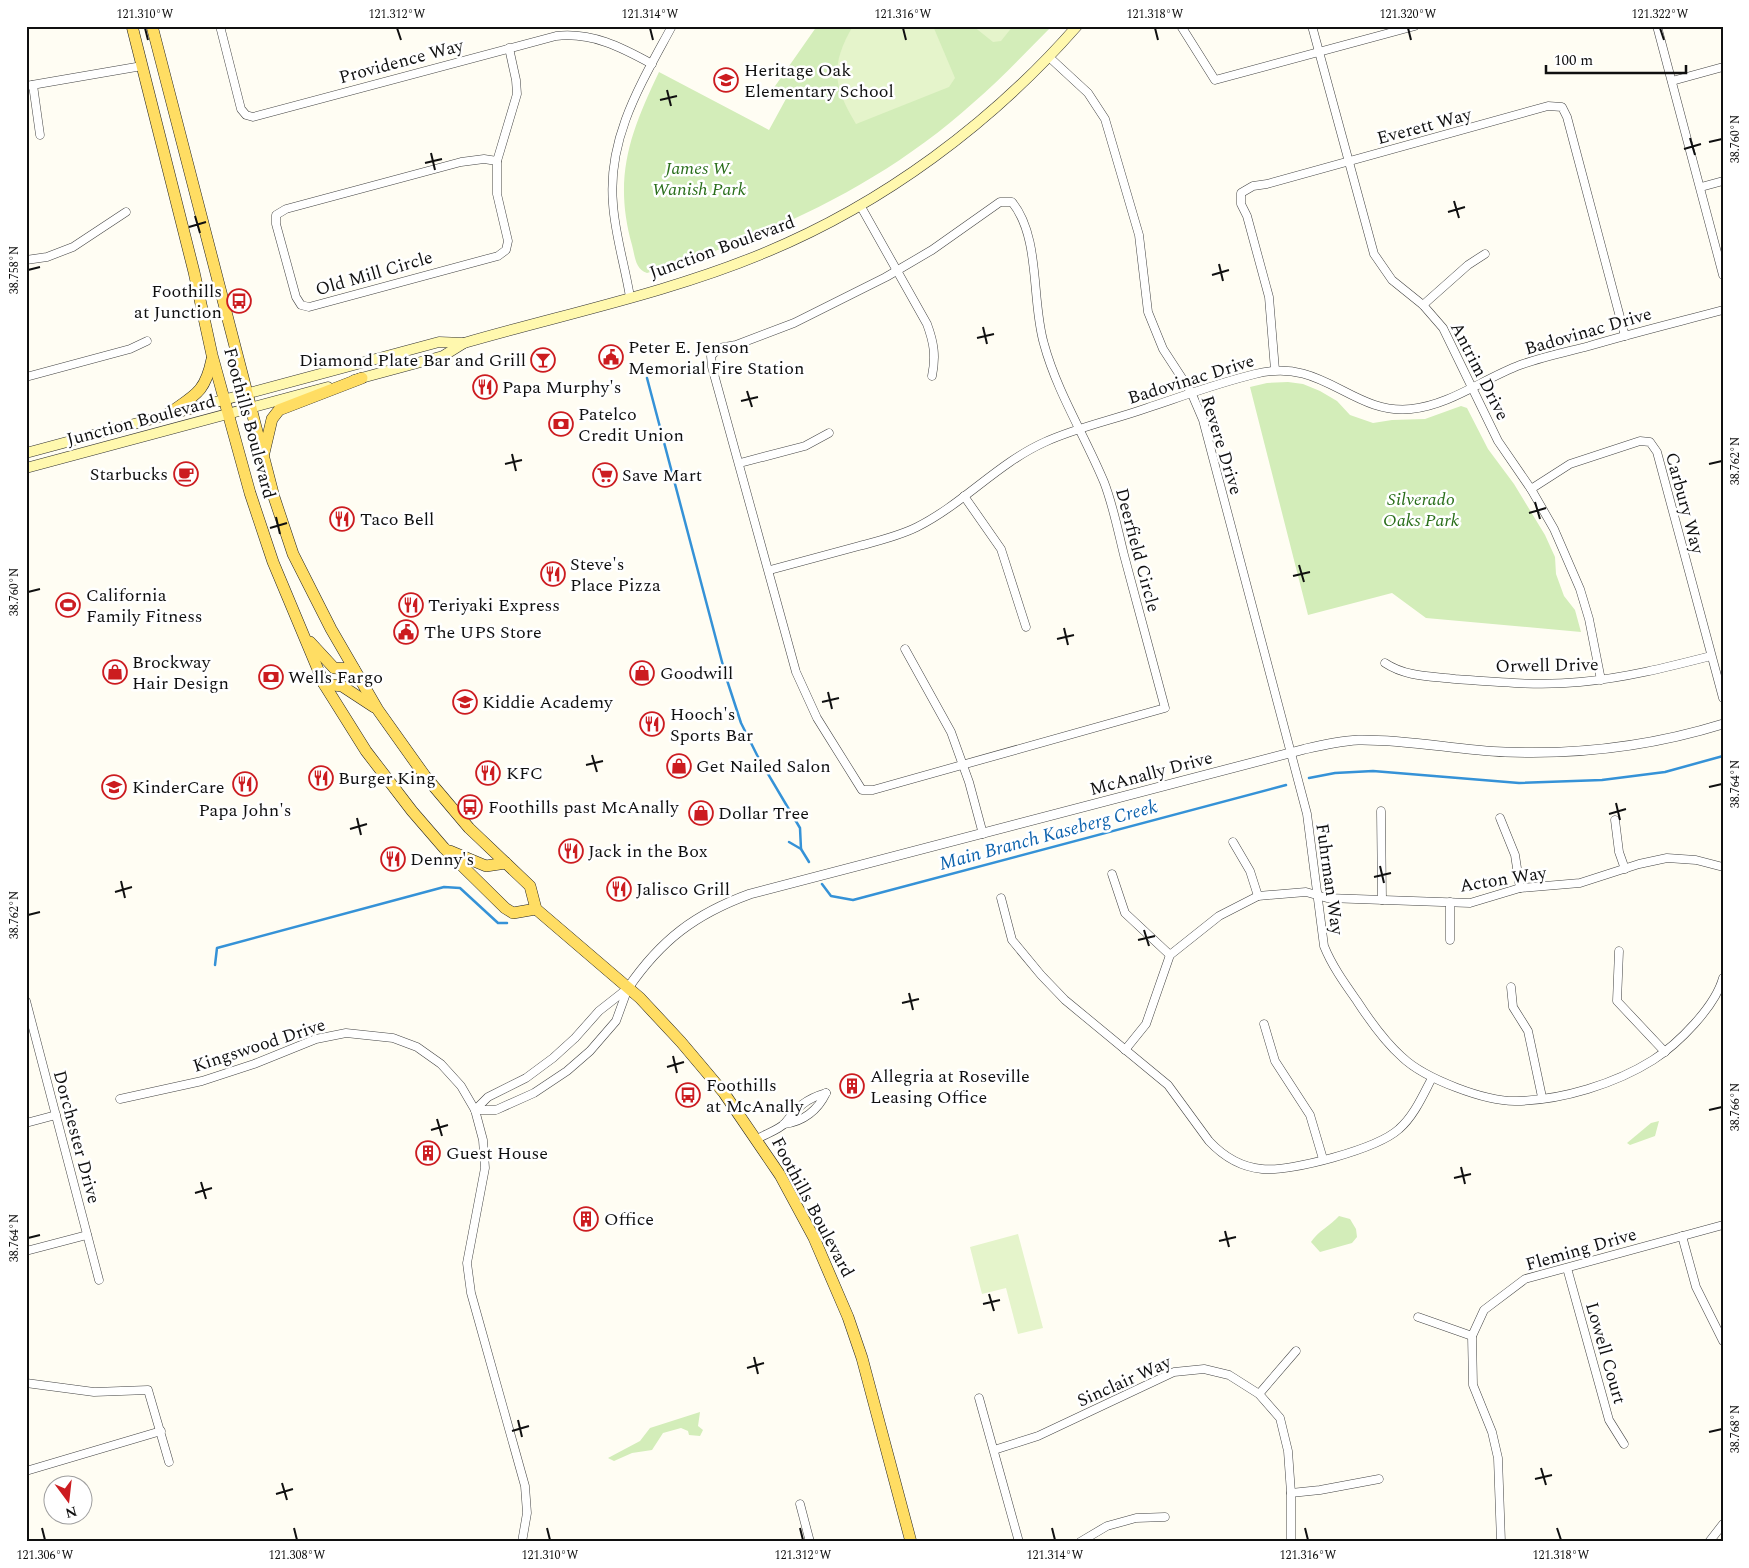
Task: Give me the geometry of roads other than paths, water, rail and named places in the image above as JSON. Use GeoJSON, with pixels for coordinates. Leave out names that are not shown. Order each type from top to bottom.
{"type":"FeatureCollection","features":[{"type":"Feature","properties":{"kind":"main road","name":"Foothills Boulevard"},"geometry":{"type":"LineString","coordinates":[[132,26],[194,272],[212,355],[228,413],[268,548],[324,684],[366,751],[444,848],[505,908],[516,913],[536,909]]}},
{"type":"Feature","properties":{"kind":"main road","name":"Foothills Boulevard"},"geometry":{"type":"LineString","coordinates":[[152,26],[279,519],[293,554],[378,710],[440,795],[469,828],[530,886],[536,909],[646,1004],[724,1093],[757,1139],[814,1238],[848,1317],[862,1358],[911,1542]]}},
{"type":"Feature","properties":{"kind":"main road","name":"Junction Boulevard"},"geometry":{"type":"LineString","coordinates":[[26,453],[439,342],[464,342],[630,297],[765,253],[860,205],[965,133],[998,105],[1077,26]]}},
{"type":"Feature","properties":{"kind":"main road","name":"Junction Boulevard"},"geometry":{"type":"LineString","coordinates":[[26,468],[443,356],[464,342]]}},
{"type":"Feature","properties":{"kind":"main road"},"geometry":{"type":"LineString","coordinates":[[168,414],[197,394],[205,384],[212,355]]}},
{"type":"Feature","properties":{"kind":"main road"},"geometry":{"type":"LineString","coordinates":[[263,458],[272,419],[279,410],[362,378]]}},
{"type":"Feature","properties":{"kind":"main road"},"geometry":{"type":"LineString","coordinates":[[305,636],[334,668],[354,669]]}},
{"type":"Feature","properties":{"kind":"main road"},"geometry":{"type":"LineString","coordinates":[[324,684],[342,686],[378,710]]}},
{"type":"Feature","properties":{"kind":"main road"},"geometry":{"type":"LineString","coordinates":[[444,848],[486,866],[506,863]]}},
{"type":"Feature","properties":{"kind":"street","name":"Providence Way"},"geometry":{"type":"LineString","coordinates":[[220,26],[241,108],[246,115],[253,117],[571,30],[613,44],[652,64]]}},
{"type":"Feature","properties":{"kind":"street"},"geometry":{"type":"LineString","coordinates":[[630,297],[615,220],[613,171],[621,129],[630,107],[672,26]]}},
{"type":"Feature","properties":{"kind":"street"},"geometry":{"type":"LineString","coordinates":[[1181,26],[1215,80],[1415,26]]}},
{"type":"Feature","properties":{"kind":"street","name":"Antrim Drive"},"geometry":{"type":"LineString","coordinates":[[1312,26],[1374,254],[1392,280],[1423,305],[1442,328],[1498,441],[1531,489],[1554,529],[1580,589],[1589,619],[1601,680]]}},
{"type":"Feature","properties":{"kind":"street"},"geometry":{"type":"LineString","coordinates":[[1657,26],[1701,186],[1723,275]]}},
{"type":"Feature","properties":{"kind":"street","name":"Old Mill Circle"},"geometry":{"type":"LineString","coordinates":[[497,161],[484,159],[461,162],[286,209],[276,215],[276,224],[296,297],[300,305],[309,307],[498,256],[506,250],[508,241],[497,194],[497,161],[515,106],[517,94],[509,48]]}},
{"type":"Feature","properties":{"kind":"street","name":"Revere Drive"},"geometry":{"type":"LineString","coordinates":[[1049,56],[1088,93],[1105,119],[1139,235],[1148,312],[1163,349],[1191,392],[1203,420],[1290,753]]}},
{"type":"Feature","properties":{"kind":"street"},"geometry":{"type":"LineString","coordinates":[[40,135],[30,86],[142,66]]}},
{"type":"Feature","properties":{"kind":"street"},"geometry":{"type":"LineString","coordinates":[[1672,81],[1723,67]]}},
{"type":"Feature","properties":{"kind":"street","name":"Everett Way"},"geometry":{"type":"LineString","coordinates":[[1275,370],[1269,297],[1247,216],[1241,204],[1241,193],[1252,186],[1267,184],[1548,106],[1562,107],[1567,117],[1625,336]]}},
{"type":"Feature","properties":{"kind":"street"},"geometry":{"type":"LineString","coordinates":[[1701,186],[1723,181]]}},
{"type":"Feature","properties":{"kind":"street","name":"Deerfield Circle"},"geometry":{"type":"LineString","coordinates":[[1000,202],[1012,202],[1020,211],[1031,251],[1037,310],[1044,345],[1080,428],[1105,484],[1165,708],[964,766],[873,790],[862,790],[805,695],[796,672],[770,570],[712,367],[711,356],[719,348],[763,335],[824,309],[932,250],[1000,202]]}},
{"type":"Feature","properties":{"kind":"street"},"geometry":{"type":"LineString","coordinates":[[860,205],[927,324],[934,340],[936,358],[932,376]]}},
{"type":"Feature","properties":{"kind":"street"},"geometry":{"type":"LineString","coordinates":[[26,260],[54,255],[73,247],[126,212]]}},
{"type":"Feature","properties":{"kind":"street"},"geometry":{"type":"LineString","coordinates":[[1423,305],[1468,265],[1484,254]]}},
{"type":"Feature","properties":{"kind":"street","name":"Badovinac Drive"},"geometry":{"type":"LineString","coordinates":[[770,570],[894,536],[936,516],[1022,454],[1043,443],[1080,428],[1146,409],[1191,392],[1275,370],[1290,371],[1321,378],[1359,400],[1391,408],[1422,407],[1440,402],[1520,365],[1723,310]]}},
{"type":"Feature","properties":{"kind":"street"},"geometry":{"type":"LineString","coordinates":[[26,377],[130,349],[147,341]]}},
{"type":"Feature","properties":{"kind":"street"},"geometry":{"type":"LineString","coordinates":[[740,463],[805,446],[828,433]]}},
{"type":"Feature","properties":{"kind":"street","name":"Carbury Way"},"geometry":{"type":"LineString","coordinates":[[1531,489],[1570,464],[1640,441],[1650,442],[1657,452],[1723,698]]}},
{"type":"Feature","properties":{"kind":"street"},"geometry":{"type":"LineString","coordinates":[[964,496],[1001,549],[1026,627]]}},
{"type":"Feature","properties":{"kind":"street"},"geometry":{"type":"LineString","coordinates":[[905,649],[951,732],[964,766],[983,834]]}},
{"type":"Feature","properties":{"kind":"street","name":"Orwell Drive"},"geometry":{"type":"LineString","coordinates":[[1385,663],[1395,670],[1410,675],[1497,682],[1558,683],[1601,680],[1643,673],[1711,656]]}},
{"type":"Feature","properties":{"kind":"street","name":"McAnally Drive"},"geometry":{"type":"LineString","coordinates":[[475,1110],[496,1110],[534,1093],[568,1071],[590,1052],[616,1021],[628,988],[646,962],[676,933],[720,905],[758,892],[1330,744],[1357,740],[1504,752],[1555,753],[1613,749],[1666,740],[1723,724]]}},
{"type":"Feature","properties":{"kind":"street","name":"Fuhrman Way"},"geometry":{"type":"LineString","coordinates":[[1290,753],[1307,814],[1323,940],[1332,963],[1387,1042],[1403,1059],[1432,1078],[1479,1095],[1516,1101],[1588,1090],[1635,1072],[1664,1052],[1695,1024],[1723,978]]}},
{"type":"Feature","properties":{"kind":"street"},"geometry":{"type":"LineString","coordinates":[[1381,811],[1382,900]]}},
{"type":"Feature","properties":{"kind":"street"},"geometry":{"type":"LineString","coordinates":[[1500,818],[1516,855],[1520,888]]}},
{"type":"Feature","properties":{"kind":"street"},"geometry":{"type":"LineString","coordinates":[[1615,820],[1619,852],[1625,869]]}},
{"type":"Feature","properties":{"kind":"street"},"geometry":{"type":"LineString","coordinates":[[1233,842],[1250,871],[1258,896]]}},
{"type":"Feature","properties":{"kind":"street","name":"Acton Way"},"geometry":{"type":"LineString","coordinates":[[1170,955],[1219,916],[1258,896],[1306,892],[1327,898],[1450,902],[1482,901],[1520,888],[1580,883],[1652,861],[1681,858],[1723,867]]}},
{"type":"Feature","properties":{"kind":"street"},"geometry":{"type":"LineString","coordinates":[[1112,874],[1124,913],[1170,955],[1146,1024],[1125,1050]]}},
{"type":"Feature","properties":{"kind":"street"},"geometry":{"type":"LineString","coordinates":[[1001,898],[1012,940],[1065,1000],[1168,1085],[1203,1134],[1226,1157],[1249,1167],[1286,1168],[1371,1146],[1390,1136],[1407,1121],[1432,1078]]}},
{"type":"Feature","properties":{"kind":"street"},"geometry":{"type":"LineString","coordinates":[[1450,902],[1450,940]]}},
{"type":"Feature","properties":{"kind":"street"},"geometry":{"type":"LineString","coordinates":[[1619,951],[1617,1000],[1664,1052]]}},
{"type":"Feature","properties":{"kind":"street"},"geometry":{"type":"LineString","coordinates":[[1511,987],[1514,1007],[1528,1031],[1542,1098]]}},
{"type":"Feature","properties":{"kind":"street","name":"McAnally Drive"},"geometry":{"type":"LineString","coordinates":[[475,1110],[488,1097],[526,1078],[553,1058],[576,1038],[599,1011],[628,988]]}},
{"type":"Feature","properties":{"kind":"street","name":"Dorchester Drive"},"geometry":{"type":"LineString","coordinates":[[26,1001],[99,1280]]}},
{"type":"Feature","properties":{"kind":"street"},"geometry":{"type":"LineString","coordinates":[[1264,1024],[1275,1061],[1310,1116],[1323,1159]]}},
{"type":"Feature","properties":{"kind":"street","name":"Kingswood Drive"},"geometry":{"type":"LineString","coordinates":[[120,1099],[202,1081],[254,1064],[316,1039],[346,1033],[393,1038],[417,1047],[441,1064],[462,1086],[475,1110],[483,1140],[484,1168],[467,1263],[477,1319],[525,1486],[527,1513],[522,1542]]}},
{"type":"Feature","properties":{"kind":"street"},"geometry":{"type":"LineString","coordinates":[[757,1139],[784,1124],[790,1114],[812,1097],[826,1093]]}},
{"type":"Feature","properties":{"kind":"street"},"geometry":{"type":"LineString","coordinates":[[26,1123],[56,1115]]}},
{"type":"Feature","properties":{"kind":"street","name":"Fleming Drive"},"geometry":{"type":"LineString","coordinates":[[1501,1542],[1498,1458],[1492,1432],[1473,1385],[1472,1336],[1484,1310],[1525,1279],[1723,1225]]}},
{"type":"Feature","properties":{"kind":"street"},"geometry":{"type":"LineString","coordinates":[[26,1251],[87,1235]]}},
{"type":"Feature","properties":{"kind":"street"},"geometry":{"type":"LineString","coordinates":[[1682,1236],[1696,1287],[1723,1341]]}},
{"type":"Feature","properties":{"kind":"street","name":"Lowell Court"},"geometry":{"type":"LineString","coordinates":[[1566,1268],[1609,1420],[1624,1444]]}},
{"type":"Feature","properties":{"kind":"street"},"geometry":{"type":"LineString","coordinates":[[1418,1318],[1472,1336]]}},
{"type":"Feature","properties":{"kind":"street"},"geometry":{"type":"LineString","coordinates":[[1259,1394],[1296,1351]]}},
{"type":"Feature","properties":{"kind":"street","name":"Sinclair Way"},"geometry":{"type":"LineString","coordinates":[[994,1450],[1038,1436],[1174,1372],[1204,1369],[1229,1375],[1259,1394],[1280,1418],[1288,1451],[1291,1492],[1291,1542]]}},
{"type":"Feature","properties":{"kind":"street"},"geometry":{"type":"LineString","coordinates":[[26,1383],[94,1392],[148,1390],[169,1462]]}},
{"type":"Feature","properties":{"kind":"street"},"geometry":{"type":"LineString","coordinates":[[979,1398],[1019,1542]]}},
{"type":"Feature","properties":{"kind":"street"},"geometry":{"type":"LineString","coordinates":[[26,1471],[161,1431]]}},
{"type":"Feature","properties":{"kind":"street"},"geometry":{"type":"LineString","coordinates":[[1291,1492],[1336,1488],[1379,1479]]}},
{"type":"Feature","properties":{"kind":"street"},"geometry":{"type":"LineString","coordinates":[[800,1504],[810,1542]]}},
{"type":"Feature","properties":{"kind":"street"},"geometry":{"type":"LineString","coordinates":[[1080,1542],[1107,1526],[1136,1518],[1165,1517]]}},
{"type":"Feature","properties":{"kind":"street"},"geometry":{"type":"LineString","coordinates":[[1709,1542],[1723,1524]]}},
{"type":"Feature","properties":{"kind":"waterway"},"geometry":{"type":"LineString","coordinates":[[647,378],[726,677],[741,723],[758,757],[800,828],[801,849]]}},
{"type":"Feature","properties":{"kind":"waterway","name":"Main Branch Kaseberg Creek"},"geometry":{"type":"LineString","coordinates":[[1309,778],[1335,773],[1373,771],[1519,783],[1602,780],[1665,772],[1723,756]]}},
{"type":"Feature","properties":{"kind":"waterway","name":"Main Branch Kaseberg Creek"},"geometry":{"type":"LineString","coordinates":[[822,884],[831,896],[853,900],[1286,785]]}},
{"type":"Feature","properties":{"kind":"waterway","name":"Main Branch Kaseberg Creek"},"geometry":{"type":"LineString","coordinates":[[789,842],[801,849],[809,862]]}},
{"type":"Feature","properties":{"kind":"waterway","name":"Main Branch Kaseberg Creek"},"geometry":{"type":"LineString","coordinates":[[215,965],[217,948],[444,887],[460,888],[498,923],[507,923]]}},
{"type":"Feature","properties":{"kind":"place","name":"Heritage Oak Elementary School"},"geometry":{"type":"Point","coordinates":[726,80]}},
{"type":"Feature","properties":{"kind":"place","name":"Foothills at Junction"},"geometry":{"type":"Point","coordinates":[239,301]}},
{"type":"Feature","properties":{"kind":"place","name":"Peter E. Jenson Memorial Fire Station"},"geometry":{"type":"Point","coordinates":[611,357]}},
{"type":"Feature","properties":{"kind":"place","name":"Diamond Plate Bar and Grill"},"geometry":{"type":"Point","coordinates":[543,360]}},
{"type":"Feature","properties":{"kind":"place","name":"Papa Murphy's"},"geometry":{"type":"Point","coordinates":[485,387]}},
{"type":"Feature","properties":{"kind":"place","name":"Patelco Credit Union"},"geometry":{"type":"Point","coordinates":[561,424]}},
{"type":"Feature","properties":{"kind":"place","name":"Starbucks"},"geometry":{"type":"Point","coordinates":[186,474]}},
{"type":"Feature","properties":{"kind":"place","name":"Save Mart"},"geometry":{"type":"Point","coordinates":[605,475]}},
{"type":"Feature","properties":{"kind":"place","name":"Taco Bell"},"geometry":{"type":"Point","coordinates":[342,519]}},
{"type":"Feature","properties":{"kind":"place","name":"Steve's Place Pizza"},"geometry":{"type":"Point","coordinates":[553,574]}},
{"type":"Feature","properties":{"kind":"place","name":"California Family Fitness"},"geometry":{"type":"Point","coordinates":[68,605]}},
{"type":"Feature","properties":{"kind":"place","name":"Teriyaki Express"},"geometry":{"type":"Point","coordinates":[411,605]}},
{"type":"Feature","properties":{"kind":"place","name":"The UPS Store"},"geometry":{"type":"Point","coordinates":[406,632]}},
{"type":"Feature","properties":{"kind":"place","name":"Brockway Hair Design"},"geometry":{"type":"Point","coordinates":[115,672]}},
{"type":"Feature","properties":{"kind":"place","name":"Goodwill"},"geometry":{"type":"Point","coordinates":[642,673]}},
{"type":"Feature","properties":{"kind":"place","name":"Wells Fargo"},"geometry":{"type":"Point","coordinates":[271,677]}},
{"type":"Feature","properties":{"kind":"place","name":"Kiddie Academy"},"geometry":{"type":"Point","coordinates":[465,702]}},
{"type":"Feature","properties":{"kind":"place","name":"Hooch's Sports Bar"},"geometry":{"type":"Point","coordinates":[652,724]}},
{"type":"Feature","properties":{"kind":"place","name":"Get Nailed Salon"},"geometry":{"type":"Point","coordinates":[679,766]}},
{"type":"Feature","properties":{"kind":"place","name":"KFC"},"geometry":{"type":"Point","coordinates":[488,773]}},
{"type":"Feature","properties":{"kind":"place","name":"Burger King"},"geometry":{"type":"Point","coordinates":[321,778]}},
{"type":"Feature","properties":{"kind":"place","name":"Papa John's"},"geometry":{"type":"Point","coordinates":[245,784]}},
{"type":"Feature","properties":{"kind":"place","name":"KinderCare"},"geometry":{"type":"Point","coordinates":[114,787]}},
{"type":"Feature","properties":{"kind":"place","name":"Foothills past McAnally"},"geometry":{"type":"Point","coordinates":[470,807]}},
{"type":"Feature","properties":{"kind":"place","name":"Dollar Tree"},"geometry":{"type":"Point","coordinates":[701,813]}},
{"type":"Feature","properties":{"kind":"place","name":"Jack in the Box"},"geometry":{"type":"Point","coordinates":[571,851]}},
{"type":"Feature","properties":{"kind":"place","name":"Denny's"},"geometry":{"type":"Point","coordinates":[393,859]}},
{"type":"Feature","properties":{"kind":"place","name":"Jalisco Grill"},"geometry":{"type":"Point","coordinates":[619,889]}},
{"type":"Feature","properties":{"kind":"place","name":"Allegria at Roseville Leasing Office"},"geometry":{"type":"Point","coordinates":[852,1086]}},
{"type":"Feature","properties":{"kind":"place","name":"Foothills at McAnally"},"geometry":{"type":"Point","coordinates":[688,1095]}},
{"type":"Feature","properties":{"kind":"place","name":"Guest House"},"geometry":{"type":"Point","coordinates":[428,1153]}},
{"type":"Feature","properties":{"kind":"place","name":"Office"},"geometry":{"type":"Point","coordinates":[586,1219]}},
{"type":"Feature","properties":{"kind":"park label","name":"James W. Wanish Park"},"geometry":{"type":"Point","coordinates":[699,178]}},
{"type":"Feature","properties":{"kind":"park label","name":"Silverado Oaks Park"},"geometry":{"type":"Point","coordinates":[1421,509]}}]}
